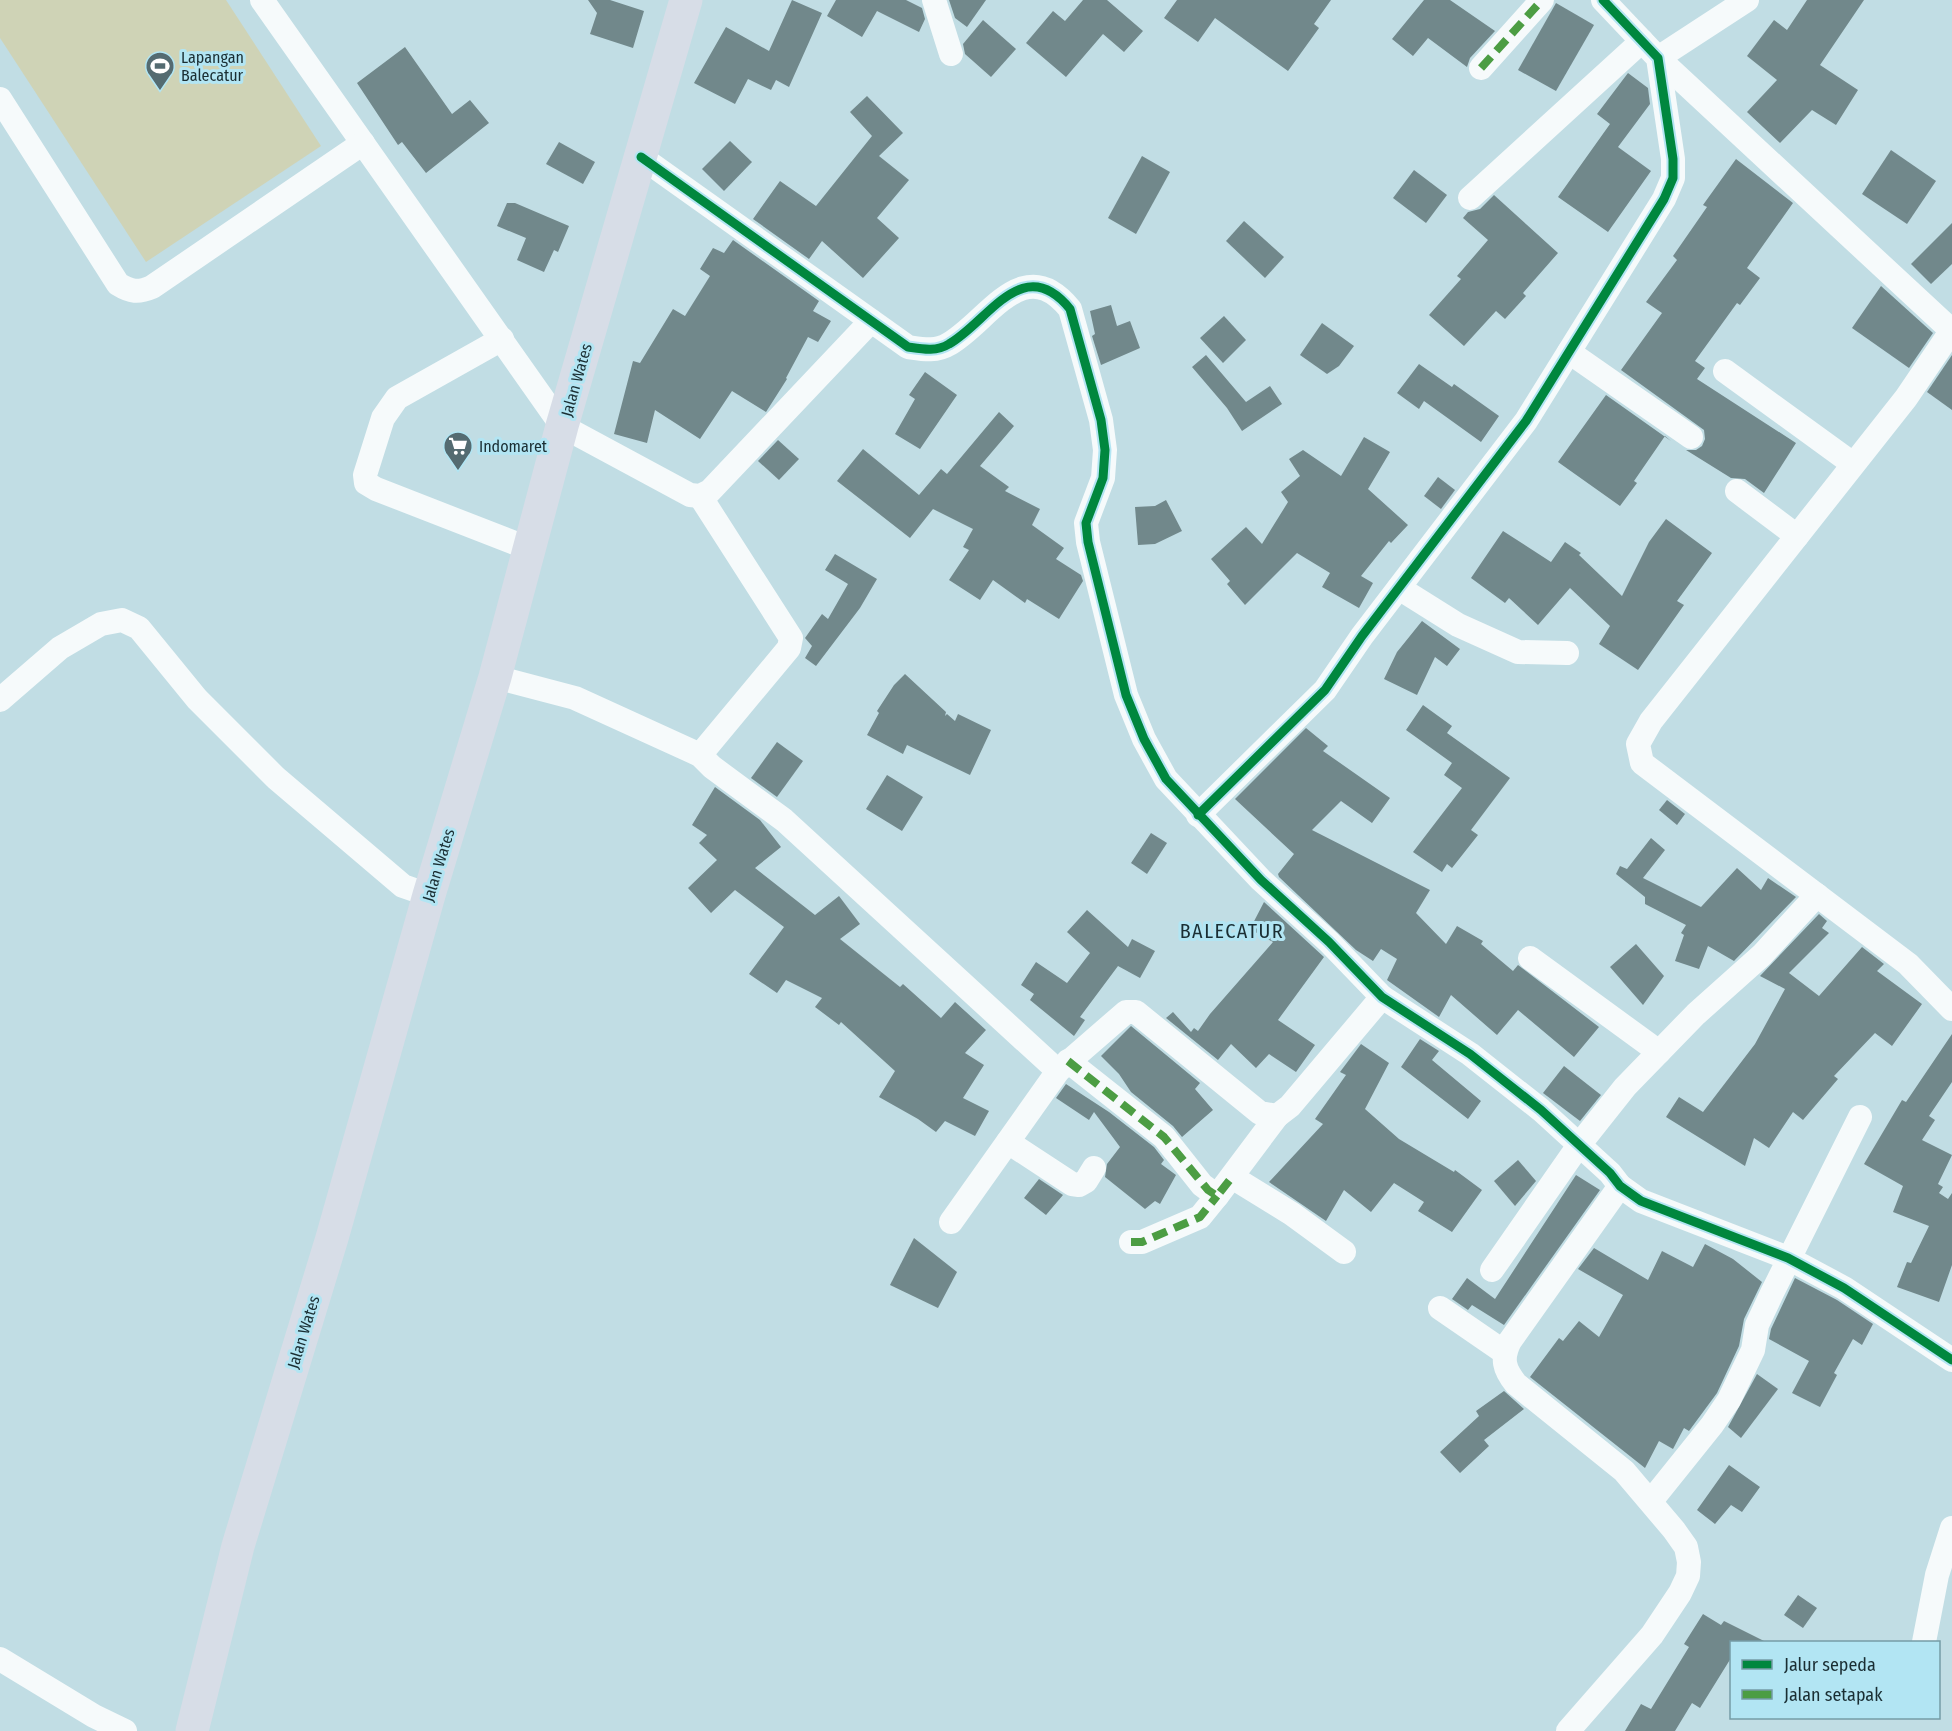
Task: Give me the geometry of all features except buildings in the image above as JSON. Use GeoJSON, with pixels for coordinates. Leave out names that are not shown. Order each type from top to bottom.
{"type":"FeatureCollection","features":[{"type":"Feature","properties":{"kind":"highway","name":"Jalan Wates"},"geometry":{"type":"LineString","coordinates":[[192,1731],[238,1546],[333,1238],[429,895],[495,677],[562,426],[686,0]]}},
{"type":"Feature","properties":{"kind":"street"},"geometry":{"type":"LineString","coordinates":[[262,0],[562,426],[690,495],[700,496],[710,491],[871,321]]}},
{"type":"Feature","properties":{"kind":"street"},"geometry":{"type":"LineString","coordinates":[[933,0],[951,54]]}},
{"type":"Feature","properties":{"kind":"street"},"geometry":{"type":"LineString","coordinates":[[1480,68],[1542,0]]}},
{"type":"Feature","properties":{"kind":"street"},"geometry":{"type":"LineString","coordinates":[[1603,0],[1650,50],[1952,330],[1906,398],[1651,721],[1638,744],[1642,763],[1908,964],[1952,1009]]}},
{"type":"Feature","properties":{"kind":"street"},"geometry":{"type":"LineString","coordinates":[[1470,198],[1650,50],[1747,0]]}},
{"type":"Feature","properties":{"kind":"street"},"geometry":{"type":"LineString","coordinates":[[1198,815],[1325,690],[1526,421],[1664,199],[1673,178],[1669,122],[1650,50]]}},
{"type":"Feature","properties":{"kind":"street"},"geometry":{"type":"LineString","coordinates":[[0,99],[118,284],[130,291],[141,292],[152,287],[363,144]]}},
{"type":"Feature","properties":{"kind":"street"},"geometry":{"type":"LineString","coordinates":[[641,157],[908,347],[928,351],[948,345],[1017,288],[1047,290],[1060,296],[1070,309],[1101,420],[1105,450],[1102,478],[1086,523],[1088,542],[1126,695],[1144,739],[1166,779],[1261,880],[1329,942],[1382,997],[1470,1054],[1579,1145],[1610,1173],[1620,1186],[1641,1201],[1670,1214],[1788,1258],[1844,1288],[1952,1360]]}},
{"type":"Feature","properties":{"kind":"street"},"geometry":{"type":"LineString","coordinates":[[502,339],[397,398],[383,418],[365,475],[366,483],[376,489],[530,549]]}},
{"type":"Feature","properties":{"kind":"street"},"geometry":{"type":"LineString","coordinates":[[1569,352],[1691,437]]}},
{"type":"Feature","properties":{"kind":"street"},"geometry":{"type":"LineString","coordinates":[[1725,371],[1853,464]]}},
{"type":"Feature","properties":{"kind":"street"},"geometry":{"type":"LineString","coordinates":[[1737,491],[1797,536]]}},
{"type":"Feature","properties":{"kind":"street"},"geometry":{"type":"LineString","coordinates":[[700,496],[791,638],[789,648],[700,755]]}},
{"type":"Feature","properties":{"kind":"street"},"geometry":{"type":"LineString","coordinates":[[1399,588],[1458,625],[1518,652],[1567,653]]}},
{"type":"Feature","properties":{"kind":"street"},"geometry":{"type":"LineString","coordinates":[[0,700],[60,648],[101,624],[122,620],[139,628],[197,699],[276,778],[403,886],[429,895]]}},
{"type":"Feature","properties":{"kind":"street"},"geometry":{"type":"LineString","coordinates":[[495,677],[575,698],[700,755],[712,767],[784,820],[1063,1066],[1164,1137],[1202,1185],[1217,1196]]}},
{"type":"Feature","properties":{"kind":"street"},"geometry":{"type":"LineString","coordinates":[[1492,1270],[1579,1145],[1625,1087],[1696,1014],[1762,955],[1817,895]]}},
{"type":"Feature","properties":{"kind":"street"},"geometry":{"type":"LineString","coordinates":[[1530,958],[1659,1052]]}},
{"type":"Feature","properties":{"kind":"street"},"geometry":{"type":"LineString","coordinates":[[1131,1242],[1142,1242],[1200,1217],[1277,1116],[1290,1106],[1382,997]]}},
{"type":"Feature","properties":{"kind":"street"},"geometry":{"type":"LineString","coordinates":[[951,1222],[1063,1066],[1118,1017],[1131,1011],[1260,1113],[1277,1116]]}},
{"type":"Feature","properties":{"kind":"street"},"geometry":{"type":"LineString","coordinates":[[1651,1502],[1695,1448],[1729,1400],[1753,1350],[1757,1325],[1788,1258],[1860,1117]]}},
{"type":"Feature","properties":{"kind":"street"},"geometry":{"type":"LineString","coordinates":[[1008,1142],[1072,1184],[1079,1185],[1086,1181],[1094,1168]]}},
{"type":"Feature","properties":{"kind":"street"},"geometry":{"type":"LineString","coordinates":[[1232,1177],[1292,1215],[1344,1252]]}},
{"type":"Feature","properties":{"kind":"street"},"geometry":{"type":"LineString","coordinates":[[1568,1731],[1652,1635],[1688,1576],[1689,1562],[1686,1547],[1651,1502],[1624,1472],[1516,1384],[1505,1371],[1504,1353],[1620,1186]]}},
{"type":"Feature","properties":{"kind":"street"},"geometry":{"type":"LineString","coordinates":[[1440,1308],[1504,1353]]}},
{"type":"Feature","properties":{"kind":"street"},"geometry":{"type":"LineString","coordinates":[[1924,1641],[1937,1575],[1952,1528]]}},
{"type":"Feature","properties":{"kind":"street"},"geometry":{"type":"LineString","coordinates":[[0,1659],[94,1716],[125,1731]]}},
{"type":"Feature","properties":{"kind":"green space","name":"Lapangan Balecatur"},"geometry":{"type":"Polygon","coordinates":[[[0,0],[226,0],[321,146],[146,262],[0,38],[0,0]]]}},
{"type":"Feature","properties":{"kind":"marked path"},"geometry":{"type":"LineString","coordinates":[[1481,68],[1542,0]]}},
{"type":"Feature","properties":{"kind":"marked path"},"geometry":{"type":"LineString","coordinates":[[1068,1061],[1164,1137],[1208,1190],[1217,1196],[1232,1177]]}},
{"type":"Feature","properties":{"kind":"marked path"},"geometry":{"type":"LineString","coordinates":[[1131,1242],[1142,1242],[1200,1217],[1217,1196]]}},
{"type":"Feature","properties":{"kind":"cycle path"},"geometry":{"type":"LineString","coordinates":[[1198,815],[1325,690],[1362,636],[1526,421],[1664,199],[1673,178],[1673,159],[1658,58],[1603,0]]}},
{"type":"Feature","properties":{"kind":"cycle path"},"geometry":{"type":"LineString","coordinates":[[641,157],[908,347],[924,349],[944,347],[963,334],[1006,296],[1021,289],[1037,287],[1053,293],[1070,309],[1101,420],[1105,450],[1103,478],[1086,523],[1088,542],[1126,695],[1144,739],[1166,779],[1261,880],[1329,942],[1382,997],[1470,1054],[1541,1110],[1610,1173],[1620,1186],[1641,1201],[1788,1258],[1844,1288],[1952,1360]]}},
{"type":"Feature","properties":{"kind":"place","name":"Lapangan Balecatur"},"geometry":{"type":"Point","coordinates":[160,92]}},
{"type":"Feature","properties":{"kind":"place","name":"Indomaret"},"geometry":{"type":"Point","coordinates":[458,472]}},
{"type":"Feature","properties":{"kind":"district","name":"BALECATUR"},"geometry":{"type":"Point","coordinates":[1232,931]}}]}
